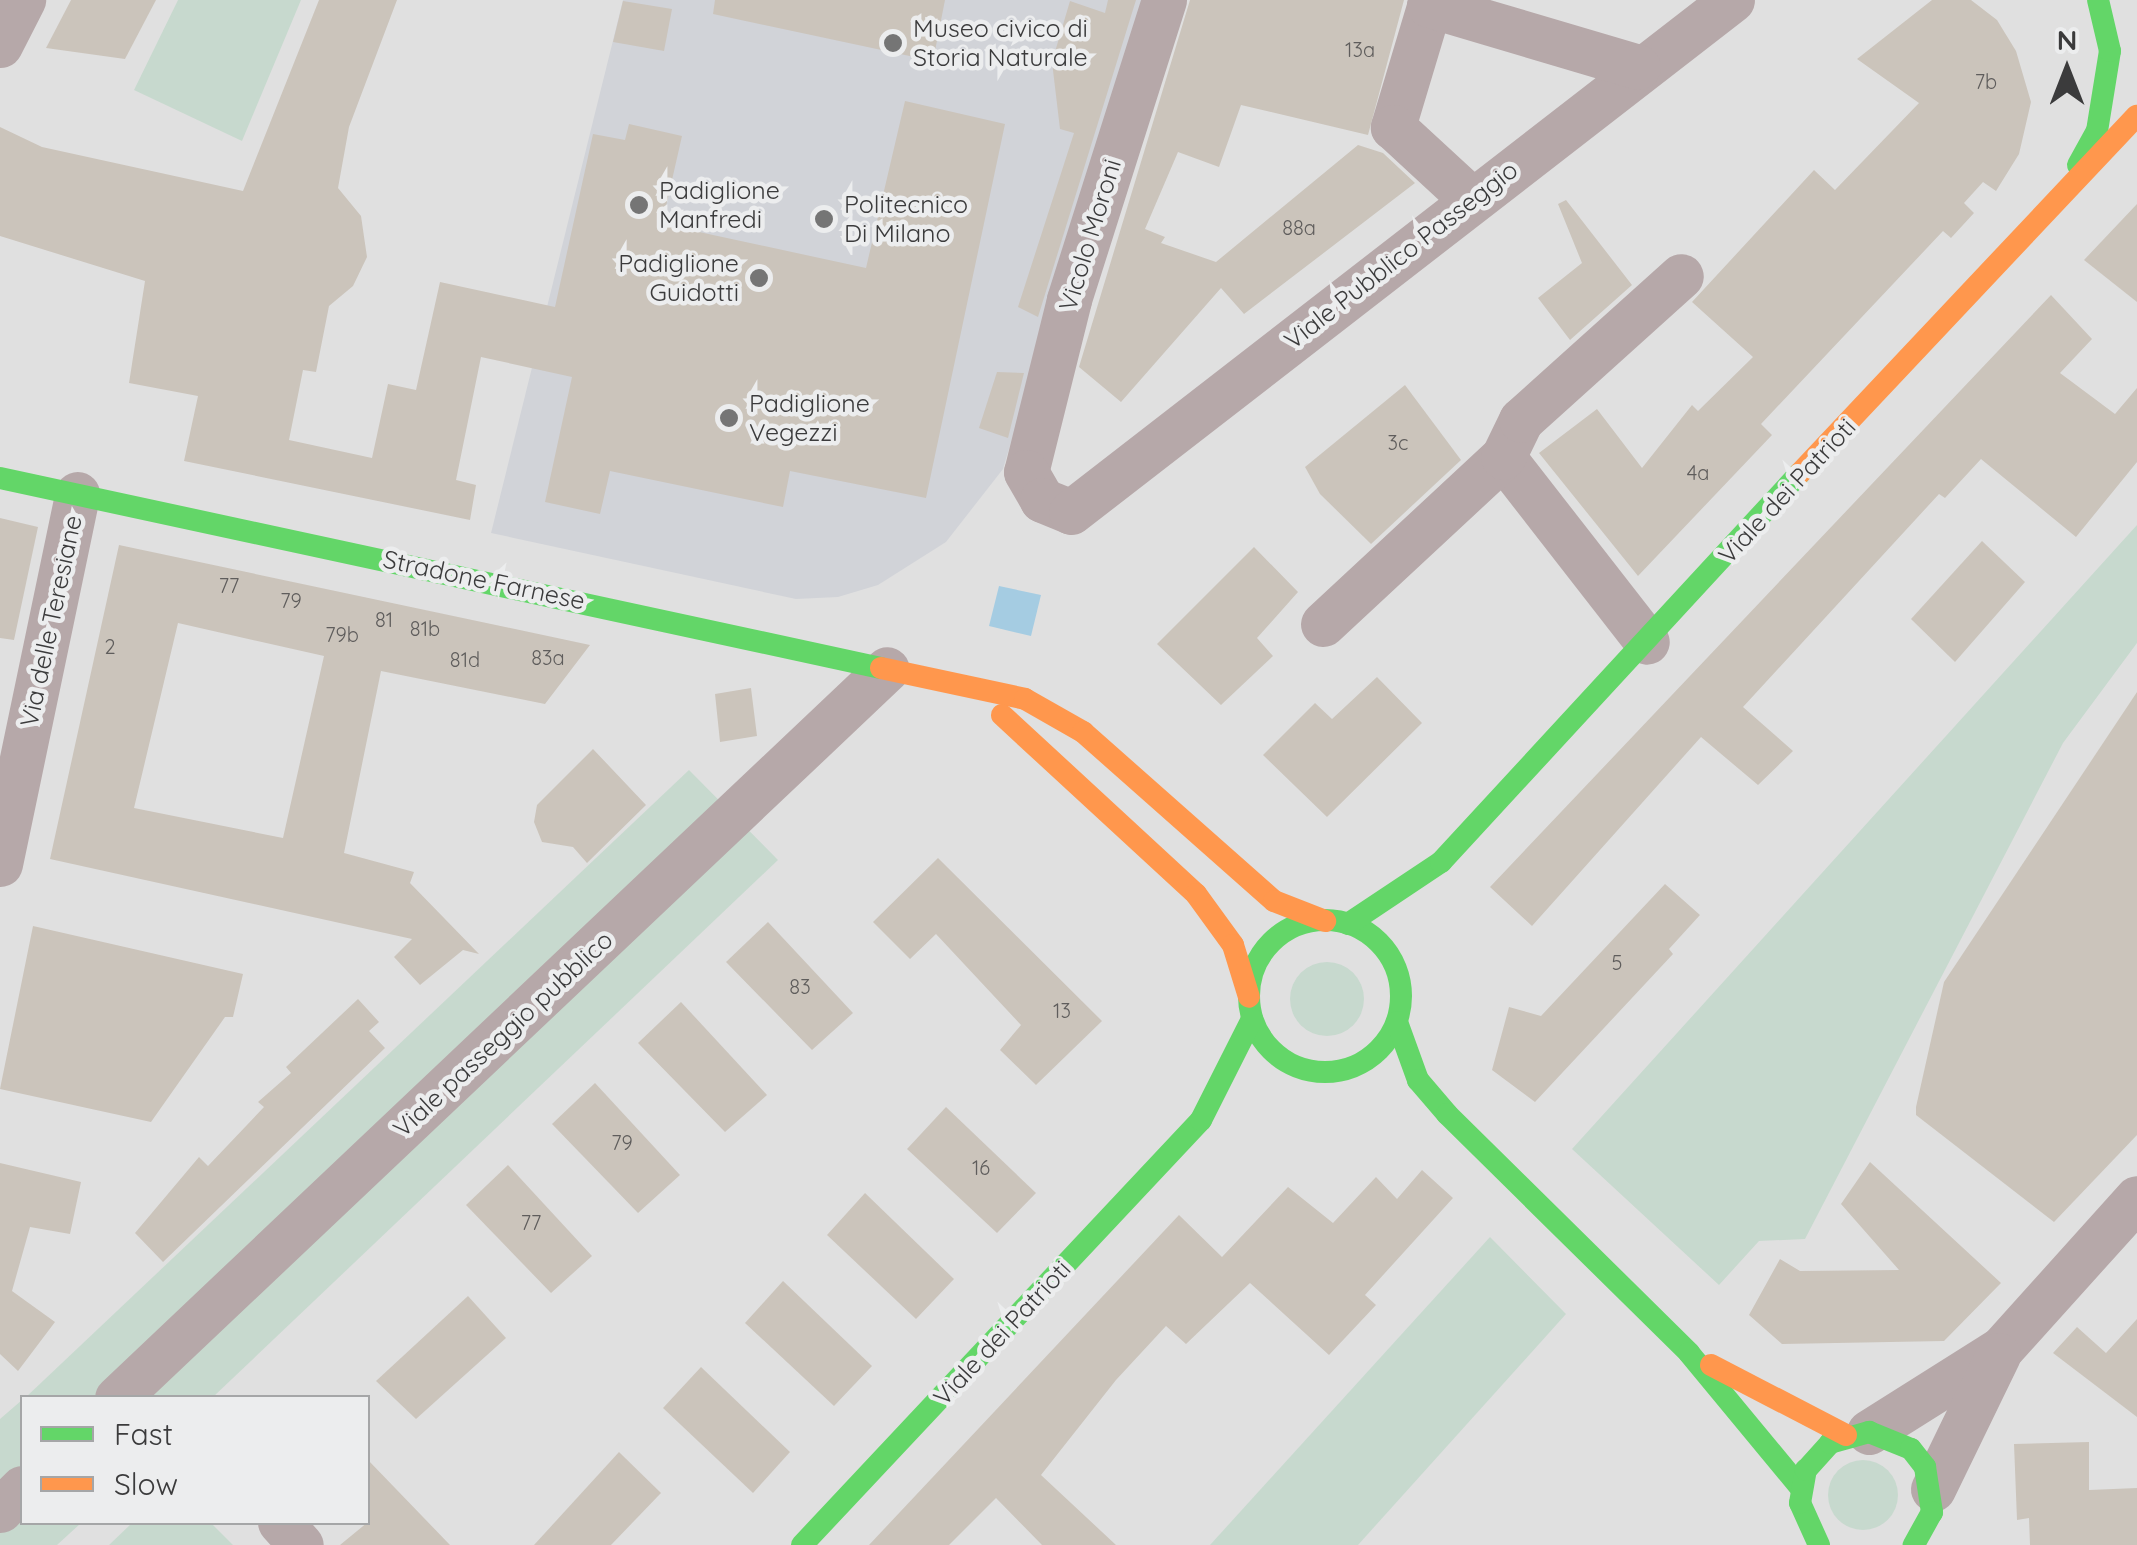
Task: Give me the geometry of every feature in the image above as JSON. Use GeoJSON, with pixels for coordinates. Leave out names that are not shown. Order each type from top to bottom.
{"type":"FeatureCollection","features":[{"type":"Feature","properties":{"kind":"street"},"geometry":{"type":"LineString","coordinates":[[0,45],[23,0]]}},
{"type":"Feature","properties":{"kind":"street","name":"Vicolo Moroni"},"geometry":{"type":"LineString","coordinates":[[1071,512],[1042,500],[1026,472],[1069,300],[1164,0]]}},
{"type":"Feature","properties":{"kind":"street","name":"Viale Pubblico Passeggio"},"geometry":{"type":"LineString","coordinates":[[1071,512],[1127,472],[1638,66],[1732,0]]}},
{"type":"Feature","properties":{"kind":"street"},"geometry":{"type":"LineString","coordinates":[[2070,181],[2097,130],[2110,51],[2098,0]]}},
{"type":"Feature","properties":{"kind":"street"},"geometry":{"type":"LineString","coordinates":[[1470,199],[1393,127],[1430,2],[1638,66]]}},
{"type":"Feature","properties":{"kind":"street","name":"Viale dei Patrioti"},"geometry":{"type":"LineString","coordinates":[[1336,923],[1441,862],[2070,181],[2136,119]]}},
{"type":"Feature","properties":{"kind":"street"},"geometry":{"type":"LineString","coordinates":[[1323,624],[1503,457],[1521,420],[1681,276]]}},
{"type":"Feature","properties":{"kind":"street"},"geometry":{"type":"LineString","coordinates":[[1503,457],[1646,642]]}},
{"type":"Feature","properties":{"kind":"street","name":"Stradone Farnese"},"geometry":{"type":"LineString","coordinates":[[0,478],[1026,699],[1082,732],[1274,901],[1336,923]]}},
{"type":"Feature","properties":{"kind":"street","name":"Via delle Teresiane"},"geometry":{"type":"LineString","coordinates":[[0,864],[77,494]]}},
{"type":"Feature","properties":{"kind":"street","name":"Viale passeggio pubblico"},"geometry":{"type":"LineString","coordinates":[[138,1390],[888,669]]}},
{"type":"Feature","properties":{"kind":"street","name":"Stradone Farnese"},"geometry":{"type":"LineString","coordinates":[[967,687],[1054,758],[1196,894],[1233,945],[1251,1008]]}},
{"type":"Feature","properties":{"kind":"street","name":"Viale dei Patrioti"},"geometry":{"type":"LineString","coordinates":[[1420,909],[1441,862]]}},
{"type":"Feature","properties":{"kind":"street"},"geometry":{"type":"LineString","coordinates":[[1305,1069],[1272,1052],[1251,1008],[1258,960],[1273,940],[1294,926],[1336,923],[1367,933],[1394,965],[1401,997],[1397,1022],[1384,1044],[1348,1068]]}},
{"type":"Feature","properties":{"kind":"street"},"geometry":{"type":"LineString","coordinates":[[1394,965],[1408,932]]}},
{"type":"Feature","properties":{"kind":"street","name":"Viale dei Patrioti"},"geometry":{"type":"LineString","coordinates":[[1202,1120],[1251,1008]]}},
{"type":"Feature","properties":{"kind":"street"},"geometry":{"type":"LineString","coordinates":[[1397,1022],[1418,1080],[1447,1114],[1689,1353],[1802,1524]]}},
{"type":"Feature","properties":{"kind":"street"},"geometry":{"type":"LineString","coordinates":[[1276,1082],[1305,1069],[1348,1068],[1388,1082],[1447,1114]]}},
{"type":"Feature","properties":{"kind":"street","name":"Viale dei Patrioti"},"geometry":{"type":"LineString","coordinates":[[802,1545],[1202,1120],[1244,1096]]}},
{"type":"Feature","properties":{"kind":"street"},"geometry":{"type":"LineString","coordinates":[[1802,1524],[1816,1455],[2001,1349],[2137,1198]]}},
{"type":"Feature","properties":{"kind":"street"},"geometry":{"type":"LineString","coordinates":[[1914,1545],[1936,1510],[2001,1349]]}},
{"type":"Feature","properties":{"kind":"street"},"geometry":{"type":"LineString","coordinates":[[1689,1353],[1858,1434],[1911,1449],[1936,1510]]}},
{"type":"Feature","properties":{"kind":"street"},"geometry":{"type":"LineString","coordinates":[[0,1510],[20,1490]]}},
{"type":"Feature","properties":{"kind":"street"},"geometry":{"type":"LineString","coordinates":[[283,1525],[301,1545]]}},
{"type":"Feature","properties":{"kind":"shaded area","name":"Politecnico Di Milano"},"geometry":{"type":"Polygon","coordinates":[[[623,0],[1144,0],[1003,469],[946,542],[878,585],[838,597],[796,599],[491,533],[623,0]]]}},
{"type":"Feature","properties":{"kind":"green space"},"geometry":{"type":"Polygon","coordinates":[[[178,0],[301,0],[242,141],[134,90],[178,0]]]}},
{"type":"Feature","properties":{"kind":"green space"},"geometry":{"type":"Polygon","coordinates":[[[2137,525],[2137,643],[2063,743],[1805,1239],[1759,1241],[1719,1285],[1572,1149],[2137,525]]]}},
{"type":"Feature","properties":{"kind":"green space"},"geometry":{"type":"Polygon","coordinates":[[[689,770],[778,860],[215,1395],[28,1395],[689,770]]]}},
{"type":"Feature","properties":{"kind":"green space"},"geometry":{"type":"Polygon","coordinates":[[[1327,962],[1353,973],[1364,999],[1353,1025],[1327,1036],[1301,1025],[1290,999],[1301,973],[1327,962]]]}},
{"type":"Feature","properties":{"kind":"green space"},"geometry":{"type":"Polygon","coordinates":[[[1490,1237],[1566,1314],[1358,1545],[1210,1545],[1490,1237]]]}},
{"type":"Feature","properties":{"kind":"green space"},"geometry":{"type":"Polygon","coordinates":[[[20,1402],[20,1525],[79,1525],[57,1545],[0,1545],[0,1419],[20,1402]]]}},
{"type":"Feature","properties":{"kind":"green space"},"geometry":{"type":"Polygon","coordinates":[[[1863,1460],[1877,1462],[1888,1470],[1896,1481],[1896,1509],[1888,1520],[1877,1528],[1863,1530],[1849,1528],[1838,1520],[1830,1509],[1828,1495],[1830,1481],[1838,1470],[1849,1462],[1863,1460]]]}},
{"type":"Feature","properties":{"kind":"green space"},"geometry":{"type":"Polygon","coordinates":[[[130,1525],[213,1525],[233,1545],[109,1545],[130,1525]]]}},
{"type":"Feature","properties":{"kind":"water"},"geometry":{"type":"Polygon","coordinates":[[[999,586],[1041,595],[1031,636],[989,626],[999,586]]]}},
{"type":"Feature","properties":{"kind":"building"},"geometry":{"type":"Polygon","coordinates":[[[71,0],[156,0],[125,59],[46,48],[71,0]]]}},
{"type":"Feature","properties":{"kind":"building"},"geometry":{"type":"Polygon","coordinates":[[[319,0],[397,0],[349,127],[338,188],[361,216],[367,257],[353,286],[329,306],[316,372],[303,370],[289,440],[372,458],[388,384],[416,390],[440,282],[555,307],[593,134],[625,140],[629,124],[682,136],[662,224],[866,268],[905,101],[1005,124],[926,498],[790,471],[783,507],[610,471],[600,514],[545,502],[572,377],[481,357],[456,480],[476,485],[470,520],[184,461],[198,396],[129,383],[145,281],[0,236],[0,127],[42,147],[243,191],[319,0]]]}},
{"type":"Feature","properties":{"kind":"building","name":"Museo civico di Storia Naturale"},"geometry":{"type":"Polygon","coordinates":[[[715,0],[945,0],[933,61],[713,14],[715,0]]]}},
{"type":"Feature","properties":{"kind":"building"},"geometry":{"type":"Polygon","coordinates":[[[1108,0],[1136,0],[1038,317],[1018,307],[1074,133],[1060,129],[1052,62],[1070,1],[1105,13],[1108,0]]]}},
{"type":"Feature","properties":{"kind":"building"},"geometry":{"type":"Polygon","coordinates":[[[1190,0],[1404,0],[1368,135],[1241,105],[1219,167],[1178,152],[1145,229],[1165,237],[1161,243],[1216,262],[1358,145],[1383,153],[1415,183],[1244,314],[1221,288],[1121,402],[1079,367],[1190,0]]]}},
{"type":"Feature","properties":{"kind":"building"},"geometry":{"type":"Polygon","coordinates":[[[1932,0],[1971,0],[1997,20],[2016,51],[2031,102],[2019,154],[1996,191],[1983,182],[1964,203],[1974,213],[1951,238],[1943,231],[1761,424],[1772,435],[1638,576],[1539,453],[1597,409],[1642,468],[1692,405],[1698,411],[1753,357],[1692,302],[1814,170],[1835,190],[1919,103],[1857,59],[1932,0]]]}},
{"type":"Feature","properties":{"kind":"building"},"geometry":{"type":"Polygon","coordinates":[[[623,1],[672,9],[664,51],[613,42],[623,1]]]}},
{"type":"Feature","properties":{"kind":"building"},"geometry":{"type":"Polygon","coordinates":[[[1566,200],[1632,285],[1570,340],[1538,298],[1582,263],[1558,204],[1566,200]]]}},
{"type":"Feature","properties":{"kind":"building"},"geometry":{"type":"Polygon","coordinates":[[[2137,204],[2137,302],[2084,260],[2137,204]]]}},
{"type":"Feature","properties":{"kind":"building"},"geometry":{"type":"Polygon","coordinates":[[[2051,295],[2092,339],[2060,373],[2115,414],[2137,388],[2137,462],[2076,537],[1981,459],[1945,498],[1939,494],[1743,707],[1793,751],[1758,785],[1701,737],[1532,926],[1490,887],[2051,295]]]}},
{"type":"Feature","properties":{"kind":"building"},"geometry":{"type":"Polygon","coordinates":[[[997,372],[1024,373],[1008,438],[979,428],[997,372]]]}},
{"type":"Feature","properties":{"kind":"building"},"geometry":{"type":"Polygon","coordinates":[[[1405,385],[1461,460],[1371,544],[1320,494],[1305,467],[1405,385]]]}},
{"type":"Feature","properties":{"kind":"building"},"geometry":{"type":"Polygon","coordinates":[[[0,518],[38,527],[14,640],[0,638],[0,518]]]}},
{"type":"Feature","properties":{"kind":"building"},"geometry":{"type":"Polygon","coordinates":[[[1982,541],[2025,582],[1955,662],[1911,619],[1982,541]]]}},
{"type":"Feature","properties":{"kind":"building"},"geometry":{"type":"Polygon","coordinates":[[[119,545],[590,645],[545,704],[381,671],[344,853],[414,872],[410,883],[479,954],[463,950],[420,985],[394,957],[412,939],[50,859],[119,545]],[[178,623],[134,808],[283,838],[324,656],[178,623]]]}},
{"type":"Feature","properties":{"kind":"building"},"geometry":{"type":"Polygon","coordinates":[[[1254,547],[1298,592],[1257,638],[1273,656],[1221,705],[1157,644],[1254,547]]]}},
{"type":"Feature","properties":{"kind":"building"},"geometry":{"type":"Polygon","coordinates":[[[1377,677],[1422,723],[1327,817],[1263,755],[1315,703],[1332,719],[1377,677]]]}},
{"type":"Feature","properties":{"kind":"building"},"geometry":{"type":"Polygon","coordinates":[[[751,688],[757,736],[720,742],[715,694],[751,688]]]}},
{"type":"Feature","properties":{"kind":"building"},"geometry":{"type":"Polygon","coordinates":[[[2137,692],[2137,1135],[2054,1222],[1916,1115],[1916,1107],[1944,982],[2137,692]]]}},
{"type":"Feature","properties":{"kind":"building"},"geometry":{"type":"Polygon","coordinates":[[[593,749],[646,805],[587,863],[573,847],[542,842],[534,822],[537,805],[593,749]]]}},
{"type":"Feature","properties":{"kind":"building"},"geometry":{"type":"Polygon","coordinates":[[[938,858],[1102,1021],[1036,1085],[1000,1050],[1021,1025],[936,934],[910,959],[873,922],[938,858]]]}},
{"type":"Feature","properties":{"kind":"building"},"geometry":{"type":"Polygon","coordinates":[[[1665,884],[1700,915],[1669,949],[1673,954],[1535,1102],[1492,1070],[1509,1007],[1541,1016],[1665,884]]]}},
{"type":"Feature","properties":{"kind":"building"},"geometry":{"type":"Polygon","coordinates":[[[768,922],[853,1013],[812,1050],[726,962],[768,922]]]}},
{"type":"Feature","properties":{"kind":"building"},"geometry":{"type":"Polygon","coordinates":[[[33,926],[243,974],[233,1017],[225,1017],[151,1122],[0,1089],[33,926]]]}},
{"type":"Feature","properties":{"kind":"building"},"geometry":{"type":"Polygon","coordinates":[[[358,999],[379,1022],[369,1031],[385,1048],[163,1262],[135,1233],[199,1157],[208,1166],[264,1107],[258,1102],[291,1073],[286,1067],[358,999]]]}},
{"type":"Feature","properties":{"kind":"building"},"geometry":{"type":"Polygon","coordinates":[[[681,1002],[767,1095],[725,1132],[638,1043],[681,1002]]]}},
{"type":"Feature","properties":{"kind":"building"},"geometry":{"type":"Polygon","coordinates":[[[595,1083],[680,1175],[638,1213],[552,1124],[595,1083]]]}},
{"type":"Feature","properties":{"kind":"building"},"geometry":{"type":"Polygon","coordinates":[[[946,1107],[1036,1193],[997,1233],[907,1149],[946,1107]]]}},
{"type":"Feature","properties":{"kind":"building"},"geometry":{"type":"Polygon","coordinates":[[[1870,1162],[2001,1283],[1944,1341],[1782,1344],[1749,1315],[1780,1259],[1800,1271],[1899,1270],[1841,1204],[1870,1162]]]}},
{"type":"Feature","properties":{"kind":"building"},"geometry":{"type":"Polygon","coordinates":[[[0,1163],[81,1182],[70,1234],[30,1227],[12,1291],[55,1322],[18,1371],[0,1354],[0,1163]]]}},
{"type":"Feature","properties":{"kind":"building"},"geometry":{"type":"Polygon","coordinates":[[[508,1165],[592,1256],[551,1293],[466,1205],[508,1165]]]}},
{"type":"Feature","properties":{"kind":"building"},"geometry":{"type":"Polygon","coordinates":[[[1422,1170],[1453,1198],[1365,1295],[1376,1305],[1329,1355],[1250,1283],[1186,1344],[1166,1326],[1116,1380],[1041,1475],[1116,1545],[1042,1545],[996,1498],[949,1545],[869,1545],[1179,1215],[1222,1257],[1288,1187],[1333,1223],[1376,1177],[1397,1199],[1422,1170]]]}},
{"type":"Feature","properties":{"kind":"building"},"geometry":{"type":"Polygon","coordinates":[[[865,1193],[954,1279],[916,1319],[827,1235],[865,1193]]]}},
{"type":"Feature","properties":{"kind":"building"},"geometry":{"type":"Polygon","coordinates":[[[783,1281],[872,1366],[834,1406],[745,1323],[783,1281]]]}},
{"type":"Feature","properties":{"kind":"building"},"geometry":{"type":"Polygon","coordinates":[[[468,1296],[506,1338],[416,1419],[376,1381],[468,1296]]]}},
{"type":"Feature","properties":{"kind":"building"},"geometry":{"type":"Polygon","coordinates":[[[2137,1319],[2137,1417],[2053,1353],[2077,1327],[2106,1353],[2137,1319]]]}},
{"type":"Feature","properties":{"kind":"building"},"geometry":{"type":"Polygon","coordinates":[[[701,1367],[790,1452],[753,1493],[663,1408],[701,1367]]]}},
{"type":"Feature","properties":{"kind":"building"},"geometry":{"type":"Polygon","coordinates":[[[2089,1442],[2089,1490],[2137,1488],[2137,1545],[2030,1545],[2029,1518],[2017,1520],[2014,1444],[2089,1442]]]}},
{"type":"Feature","properties":{"kind":"building"},"geometry":{"type":"Polygon","coordinates":[[[619,1452],[661,1493],[611,1545],[534,1545],[619,1452]]]}},
{"type":"Feature","properties":{"kind":"building"},"geometry":{"type":"Polygon","coordinates":[[[370,1462],[450,1545],[340,1545],[364,1525],[370,1525],[370,1462]]]}},
{"type":"Feature","properties":{"kind":"traffic: fast"},"geometry":{"type":"LineString","coordinates":[[2078,165],[2097,131],[2110,51],[2098,0]]}},
{"type":"Feature","properties":{"kind":"traffic: fast"},"geometry":{"type":"LineString","coordinates":[[1348,924],[1441,862],[1800,473]]}},
{"type":"Feature","properties":{"kind":"traffic: fast"},"geometry":{"type":"LineString","coordinates":[[0,478],[881,668]]}},
{"type":"Feature","properties":{"kind":"traffic: fast"},"geometry":{"type":"LineString","coordinates":[[1325,920],[1354,926],[1378,943],[1395,967],[1401,996],[1395,1025],[1378,1049],[1354,1066],[1325,1072],[1296,1066],[1272,1049],[1255,1025],[1249,996],[1255,967],[1272,943],[1296,926],[1325,920]]}},
{"type":"Feature","properties":{"kind":"traffic: fast"},"geometry":{"type":"LineString","coordinates":[[802,1545],[1201,1120],[1252,1019]]}},
{"type":"Feature","properties":{"kind":"traffic: fast"},"geometry":{"type":"LineString","coordinates":[[1397,1022],[1418,1080],[1447,1114],[1689,1353],[1800,1487]]}},
{"type":"Feature","properties":{"kind":"traffic: fast"},"geometry":{"type":"LineString","coordinates":[[1819,1545],[1800,1503],[1806,1470],[1830,1443],[1869,1432],[1911,1449],[1925,1467],[1932,1512],[1914,1545]]}},
{"type":"Feature","properties":{"kind":"traffic: slow"},"geometry":{"type":"LineString","coordinates":[[1800,473],[2137,116]]}},
{"type":"Feature","properties":{"kind":"traffic: slow"},"geometry":{"type":"LineString","coordinates":[[881,668],[1025,699],[1083,732],[1274,901],[1325,921]]}},
{"type":"Feature","properties":{"kind":"traffic: slow"},"geometry":{"type":"LineString","coordinates":[[1002,715],[1196,894],[1233,945],[1249,997]]}},
{"type":"Feature","properties":{"kind":"traffic: slow"},"geometry":{"type":"LineString","coordinates":[[1711,1365],[1846,1435]]}},
{"type":"Feature","properties":{"kind":"place","name":"Museo civico di Storia Naturale"},"geometry":{"type":"Point","coordinates":[893,43]}},
{"type":"Feature","properties":{"kind":"place","name":"Padiglione Manfredi"},"geometry":{"type":"Point","coordinates":[639,205]}},
{"type":"Feature","properties":{"kind":"place","name":"Politecnico Di Milano"},"geometry":{"type":"Point","coordinates":[824,219]}},
{"type":"Feature","properties":{"kind":"place","name":"Padiglione Guidotti"},"geometry":{"type":"Point","coordinates":[759,278]}},
{"type":"Feature","properties":{"kind":"place","name":"Padiglione Vegezzi"},"geometry":{"type":"Point","coordinates":[729,418]}}]}
